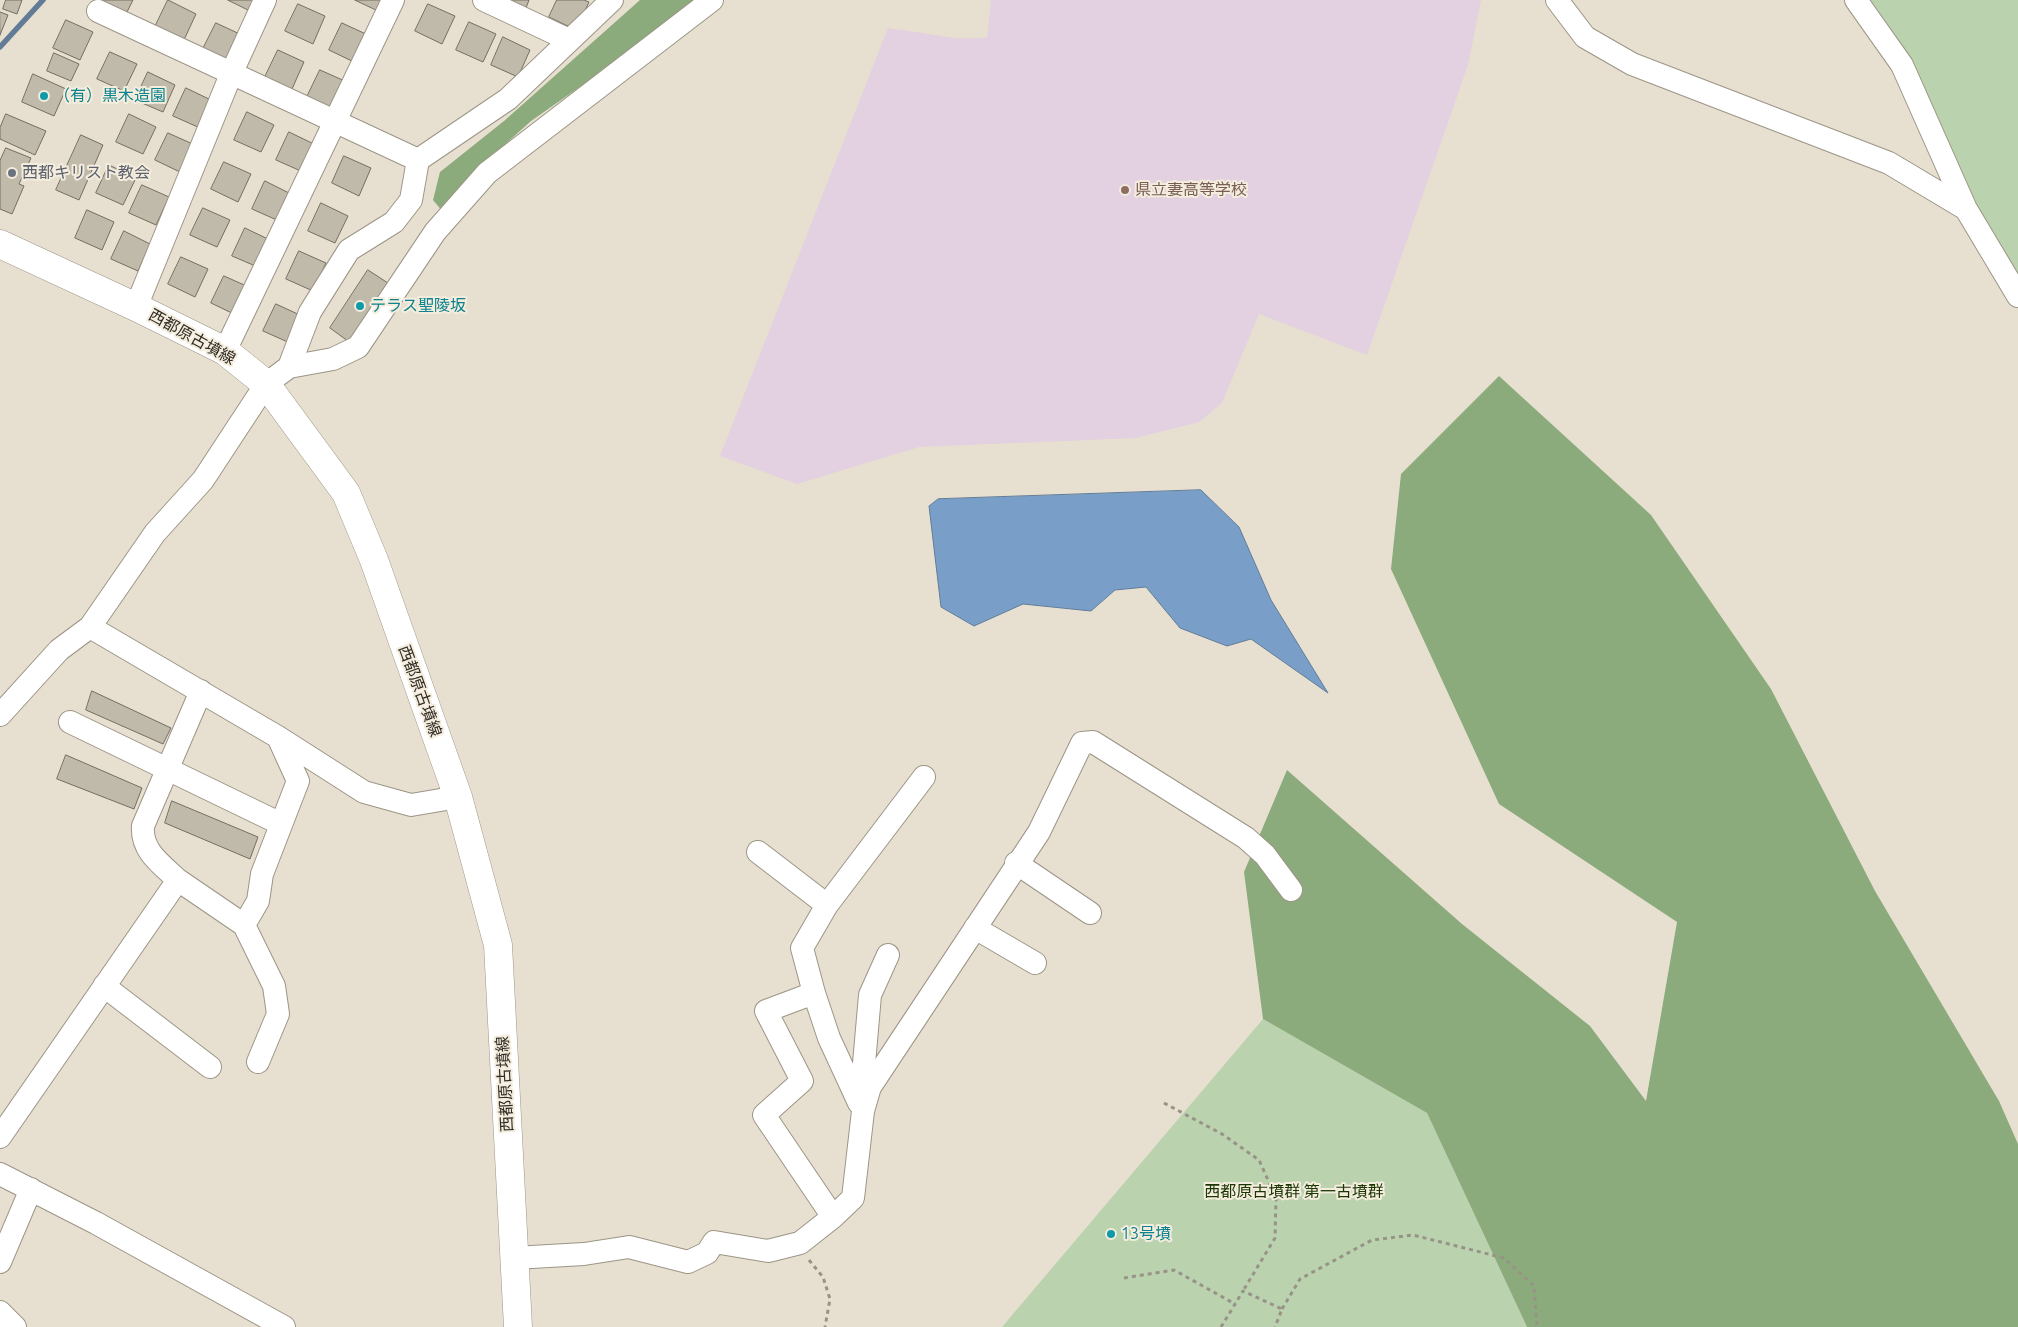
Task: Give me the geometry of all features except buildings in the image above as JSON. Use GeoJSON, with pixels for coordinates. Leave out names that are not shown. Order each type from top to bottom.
{"type":"FeatureCollection","features":[{"type":"Feature","properties":{"kind":"main road","name":"西都原古墳線"},"geometry":{"type":"LineString","coordinates":[[0,244],[136,307],[225,351],[266,384],[346,493],[374,560],[458,798],[498,945],[518,1327]]}},
{"type":"Feature","properties":{"kind":"street"},"geometry":{"type":"LineString","coordinates":[[136,307],[232,72],[265,0]]}},
{"type":"Feature","properties":{"kind":"street"},"geometry":{"type":"LineString","coordinates":[[225,351],[333,121],[393,0]]}},
{"type":"Feature","properties":{"kind":"street"},"geometry":{"type":"LineString","coordinates":[[484,0],[569,40]]}},
{"type":"Feature","properties":{"kind":"street"},"geometry":{"type":"LineString","coordinates":[[289,367],[310,312],[349,250],[394,222],[411,200],[418,160],[508,99],[612,0]]}},
{"type":"Feature","properties":{"kind":"street"},"geometry":{"type":"LineString","coordinates":[[0,715],[58,650],[90,627],[155,533],[203,480],[266,384],[289,367],[333,359],[358,347],[435,232],[487,173],[712,0]]}},
{"type":"Feature","properties":{"kind":"street"},"geometry":{"type":"LineString","coordinates":[[1557,0],[1585,37],[1632,64],[1889,163],[1966,209]]}},
{"type":"Feature","properties":{"kind":"street"},"geometry":{"type":"LineString","coordinates":[[1856,0],[1902,65],[1966,209],[2018,296]]}},
{"type":"Feature","properties":{"kind":"street"},"geometry":{"type":"LineString","coordinates":[[98,12],[232,72],[418,160]]}},
{"type":"Feature","properties":{"kind":"street"},"geometry":{"type":"LineString","coordinates":[[90,627],[278,737],[364,792],[411,805],[458,798]]}},
{"type":"Feature","properties":{"kind":"street"},"geometry":{"type":"LineString","coordinates":[[200,692],[143,826],[142,839],[154,858],[178,880],[244,925],[274,986],[278,1014],[258,1062]]}},
{"type":"Feature","properties":{"kind":"street"},"geometry":{"type":"LineString","coordinates":[[70,722],[281,824]]}},
{"type":"Feature","properties":{"kind":"street"},"geometry":{"type":"LineString","coordinates":[[244,925],[258,901],[262,874],[298,781],[278,737]]}},
{"type":"Feature","properties":{"kind":"street"},"geometry":{"type":"LineString","coordinates":[[514,1258],[584,1254],[629,1247],[688,1262],[707,1253],[714,1242],[768,1251],[800,1243],[833,1218],[853,1198],[863,1110],[870,1087],[1016,863],[1039,832],[1082,743],[1093,742],[1246,838],[1265,855],[1291,890]]}},
{"type":"Feature","properties":{"kind":"street"},"geometry":{"type":"LineString","coordinates":[[863,1110],[829,1038],[802,948],[827,905],[924,777]]}},
{"type":"Feature","properties":{"kind":"street"},"geometry":{"type":"LineString","coordinates":[[758,852],[827,905]]}},
{"type":"Feature","properties":{"kind":"street"},"geometry":{"type":"LineString","coordinates":[[1016,863],[1090,912]]}},
{"type":"Feature","properties":{"kind":"street"},"geometry":{"type":"LineString","coordinates":[[0,1137],[178,880]]}},
{"type":"Feature","properties":{"kind":"street"},"geometry":{"type":"LineString","coordinates":[[974,928],[1035,963]]}},
{"type":"Feature","properties":{"kind":"street"},"geometry":{"type":"LineString","coordinates":[[870,1087],[863,1075],[870,995],[888,956]]}},
{"type":"Feature","properties":{"kind":"street"},"geometry":{"type":"LineString","coordinates":[[104,986],[210,1067]]}},
{"type":"Feature","properties":{"kind":"street"},"geometry":{"type":"LineString","coordinates":[[814,993],[766,1011],[802,1082],[764,1115],[833,1218]]}},
{"type":"Feature","properties":{"kind":"street"},"geometry":{"type":"LineString","coordinates":[[0,1174],[32,1189],[284,1327]]}},
{"type":"Feature","properties":{"kind":"street"},"geometry":{"type":"LineString","coordinates":[[0,1262],[32,1189]]}},
{"type":"Feature","properties":{"kind":"street"},"geometry":{"type":"LineString","coordinates":[[0,1312],[15,1327]]}},
{"type":"Feature","properties":{"kind":"path"},"geometry":{"type":"LineString","coordinates":[[1164,1103],[1222,1134],[1259,1160],[1276,1198],[1275,1238],[1221,1327]]}},
{"type":"Feature","properties":{"kind":"path"},"geometry":{"type":"LineString","coordinates":[[1275,1327],[1282,1309],[1300,1279],[1372,1240],[1413,1235],[1504,1258],[1534,1286],[1537,1327]]}},
{"type":"Feature","properties":{"kind":"path"},"geometry":{"type":"LineString","coordinates":[[800,1243],[811,1266],[823,1277],[830,1299],[825,1327]]}},
{"type":"Feature","properties":{"kind":"path"},"geometry":{"type":"LineString","coordinates":[[1124,1278],[1174,1270],[1235,1304]]}},
{"type":"Feature","properties":{"kind":"path"},"geometry":{"type":"LineString","coordinates":[[1243,1291],[1282,1309]]}},
{"type":"Feature","properties":{"kind":"shaded area","name":"県立妻高等学校"},"geometry":{"type":"Polygon","coordinates":[[[991,0],[1481,0],[1468,65],[1367,355],[1259,314],[1222,403],[1199,422],[1136,438],[919,447],[797,484],[720,456],[888,28],[955,38],[987,38],[991,0]]]}},
{"type":"Feature","properties":{"kind":"green space"},"geometry":{"type":"Polygon","coordinates":[[[640,0],[704,0],[531,121],[471,175],[443,212],[433,200],[440,172],[504,121],[640,0]]]}},
{"type":"Feature","properties":{"kind":"green space"},"geometry":{"type":"Polygon","coordinates":[[[1856,0],[2018,0],[2018,296],[1856,0]]]}},
{"type":"Feature","properties":{"kind":"green space"},"geometry":{"type":"Polygon","coordinates":[[[1499,376],[1651,515],[1771,689],[1875,891],[1999,1101],[2018,1144],[2018,1327],[1527,1327],[1427,1113],[1263,1019],[1244,872],[1287,770],[1462,924],[1590,1026],[1646,1101],[1677,922],[1499,804],[1391,569],[1401,474],[1499,376]]]}},
{"type":"Feature","properties":{"kind":"green space","name":"西都原古墳群 第一古墳群"},"geometry":{"type":"Polygon","coordinates":[[[1263,1019],[1427,1113],[1527,1327],[1002,1327],[1263,1019]]]}},
{"type":"Feature","properties":{"kind":"water"},"geometry":{"type":"Polygon","coordinates":[[[1201,490],[1239,527],[1271,600],[1328,693],[1251,639],[1227,646],[1180,628],[1146,587],[1115,590],[1091,611],[1023,604],[974,626],[941,607],[929,506],[938,499],[1201,490]]]}},
{"type":"Feature","properties":{"kind":"waterway"},"geometry":{"type":"LineString","coordinates":[[0,47],[43,0]]}},
{"type":"Feature","properties":{"kind":"place","name":"（有）黒木造園"},"geometry":{"type":"Point","coordinates":[44,96]}},
{"type":"Feature","properties":{"kind":"place","name":"西都キリスト教会"},"geometry":{"type":"Point","coordinates":[12,173]}},
{"type":"Feature","properties":{"kind":"place","name":"県立妻高等学校"},"geometry":{"type":"Point","coordinates":[1125,190]}},
{"type":"Feature","properties":{"kind":"place","name":"テラス聖陵坂"},"geometry":{"type":"Point","coordinates":[360,306]}},
{"type":"Feature","properties":{"kind":"place","name":"13号墳"},"geometry":{"type":"Point","coordinates":[1111,1234]}}]}
